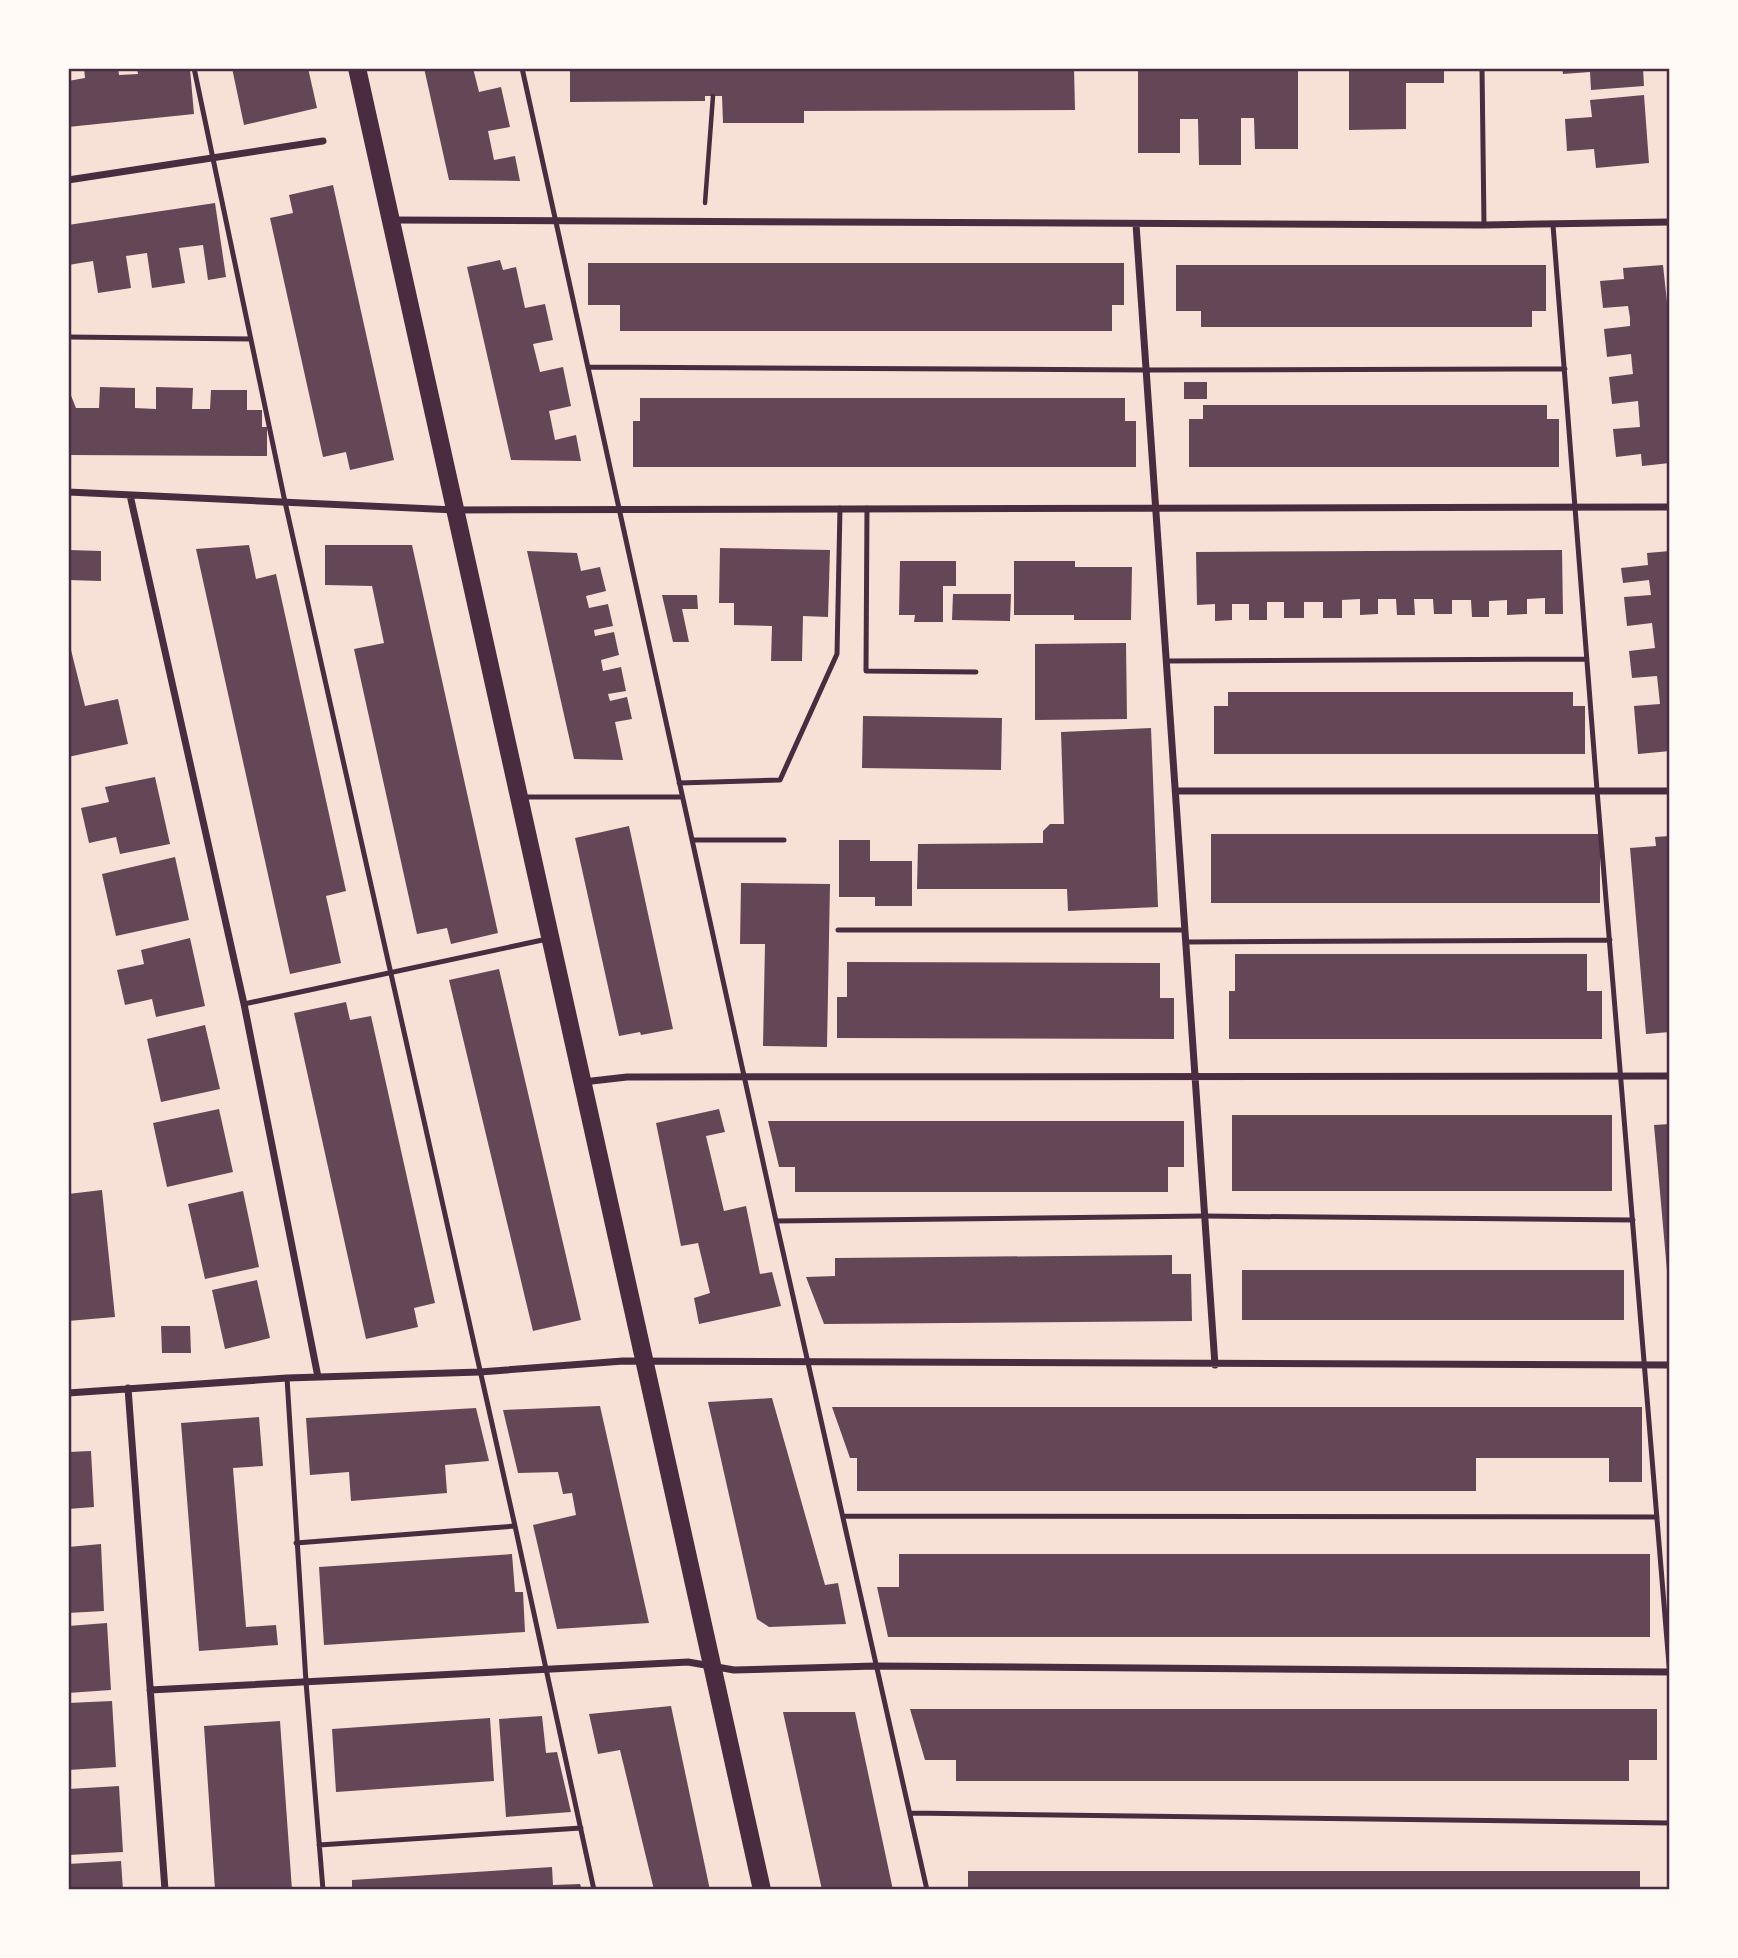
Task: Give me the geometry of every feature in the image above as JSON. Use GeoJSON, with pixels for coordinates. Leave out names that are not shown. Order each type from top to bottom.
{"type":"FeatureCollection","features":[{"type":"Feature","properties":{"kind":"main road"},"geometry":{"type":"LineString","coordinates":[[356,68],[762,1890]]}},
{"type":"Feature","properties":{"kind":"street"},"geometry":{"type":"LineString","coordinates":[[68,180],[323,141]]}},
{"type":"Feature","properties":{"kind":"street"},"geometry":{"type":"LineString","coordinates":[[390,220],[1484,225],[1670,222]]}},
{"type":"Feature","properties":{"kind":"street"},"geometry":{"type":"LineString","coordinates":[[1136,224],[1215,1365]]}},
{"type":"Feature","properties":{"kind":"street"},"geometry":{"type":"LineString","coordinates":[[68,492],[455,510],[1670,507]]}},
{"type":"Feature","properties":{"kind":"street"},"geometry":{"type":"LineString","coordinates":[[130,495],[244,1004],[318,1377]]}},
{"type":"Feature","properties":{"kind":"street"},"geometry":{"type":"LineString","coordinates":[[1176,791],[1670,791]]}},
{"type":"Feature","properties":{"kind":"street"},"geometry":{"type":"LineString","coordinates":[[583,1082],[627,1077],[1670,1076]]}},
{"type":"Feature","properties":{"kind":"street"},"geometry":{"type":"LineString","coordinates":[[68,1394],[287,1378],[480,1372],[646,1362],[1670,1365]]}},
{"type":"Feature","properties":{"kind":"street"},"geometry":{"type":"LineString","coordinates":[[128,1388],[165,1890]]}},
{"type":"Feature","properties":{"kind":"street"},"geometry":{"type":"LineString","coordinates":[[150,1690],[688,1662],[734,1670],[876,1666],[1670,1674]]}},
{"type":"Feature","properties":{"kind":"lane"},"geometry":{"type":"LineString","coordinates":[[194,68],[285,502],[594,1890]]}},
{"type":"Feature","properties":{"kind":"lane"},"geometry":{"type":"LineString","coordinates":[[522,68],[807,1362],[927,1890]]}},
{"type":"Feature","properties":{"kind":"lane"},"geometry":{"type":"LineString","coordinates":[[1482,68],[1484,225]]}},
{"type":"Feature","properties":{"kind":"lane"},"geometry":{"type":"LineString","coordinates":[[1553,225],[1670,1674]]}},
{"type":"Feature","properties":{"kind":"lane"},"geometry":{"type":"LineString","coordinates":[[68,338],[251,339]]}},
{"type":"Feature","properties":{"kind":"lane"},"geometry":{"type":"LineString","coordinates":[[588,367],[1565,369]]}},
{"type":"Feature","properties":{"kind":"lane"},"geometry":{"type":"LineString","coordinates":[[679,783],[780,780],[837,654],[840,508]]}},
{"type":"Feature","properties":{"kind":"lane"},"geometry":{"type":"LineString","coordinates":[[867,508],[866,671],[976,673]]}},
{"type":"Feature","properties":{"kind":"lane"},"geometry":{"type":"LineString","coordinates":[[1166,661],[1587,659]]}},
{"type":"Feature","properties":{"kind":"lane"},"geometry":{"type":"LineString","coordinates":[[519,797],[682,797]]}},
{"type":"Feature","properties":{"kind":"lane"},"geometry":{"type":"LineString","coordinates":[[692,840],[785,841]]}},
{"type":"Feature","properties":{"kind":"lane"},"geometry":{"type":"LineString","coordinates":[[838,930],[1185,930]]}},
{"type":"Feature","properties":{"kind":"lane"},"geometry":{"type":"LineString","coordinates":[[244,1004],[550,938]]}},
{"type":"Feature","properties":{"kind":"lane"},"geometry":{"type":"LineString","coordinates":[[1186,942],[1610,940]]}},
{"type":"Feature","properties":{"kind":"lane"},"geometry":{"type":"LineString","coordinates":[[776,1221],[1205,1216],[1633,1220]]}},
{"type":"Feature","properties":{"kind":"lane"},"geometry":{"type":"LineString","coordinates":[[287,1378],[296,1543],[323,1890]]}},
{"type":"Feature","properties":{"kind":"lane"},"geometry":{"type":"LineString","coordinates":[[843,1516],[1657,1517]]}},
{"type":"Feature","properties":{"kind":"lane"},"geometry":{"type":"LineString","coordinates":[[296,1543],[515,1526]]}},
{"type":"Feature","properties":{"kind":"lane"},"geometry":{"type":"LineString","coordinates":[[911,1813],[1670,1823]]}},
{"type":"Feature","properties":{"kind":"lane"},"geometry":{"type":"LineString","coordinates":[[319,1845],[581,1828]]}},
{"type":"Feature","properties":{"kind":"path"},"geometry":{"type":"LineString","coordinates":[[704,221],[713,96]]}},
{"type":"Feature","properties":{"kind":"building"},"geometry":{"type":"Polygon","coordinates":[[[84,68],[118,68],[119,75],[138,74],[137,68],[174,68],[175,71],[190,69],[194,114],[68,127],[68,81],[85,78],[84,68]]]}},
{"type":"Feature","properties":{"kind":"building"},"geometry":{"type":"Polygon","coordinates":[[[232,68],[308,68],[317,108],[244,125],[232,68]]]}},
{"type":"Feature","properties":{"kind":"building"},"geometry":{"type":"Polygon","coordinates":[[[424,68],[473,68],[479,92],[501,87],[510,127],[488,131],[494,160],[515,156],[520,181],[449,180],[424,68]]]}},
{"type":"Feature","properties":{"kind":"building"},"geometry":{"type":"Polygon","coordinates":[[[570,68],[1074,68],[1075,110],[804,111],[804,123],[723,123],[722,96],[705,96],[705,101],[570,102],[570,68]]]}},
{"type":"Feature","properties":{"kind":"building"},"geometry":{"type":"Polygon","coordinates":[[[1138,68],[1198,71],[1198,68],[1240,68],[1240,71],[1298,68],[1298,149],[1255,149],[1254,118],[1241,118],[1241,165],[1199,165],[1198,119],[1180,119],[1180,153],[1138,153],[1138,68]]]}},
{"type":"Feature","properties":{"kind":"building"},"geometry":{"type":"Polygon","coordinates":[[[1349,68],[1444,68],[1444,83],[1406,83],[1406,129],[1349,130],[1349,68]]]}},
{"type":"Feature","properties":{"kind":"building"},"geometry":{"type":"Polygon","coordinates":[[[1562,68],[1643,68],[1644,86],[1591,90],[1590,72],[1563,74],[1562,68]]]}},
{"type":"Feature","properties":{"kind":"building"},"geometry":{"type":"Polygon","coordinates":[[[1644,95],[1649,163],[1596,168],[1594,149],[1567,151],[1565,119],[1592,117],[1590,100],[1644,95]]]}},
{"type":"Feature","properties":{"kind":"building"},"geometry":{"type":"Polygon","coordinates":[[[333,185],[394,460],[350,470],[346,452],[323,457],[270,218],[293,213],[289,195],[333,185]]]}},
{"type":"Feature","properties":{"kind":"building"},"geometry":{"type":"Polygon","coordinates":[[[215,203],[226,277],[208,280],[203,245],[179,248],[185,283],[152,288],[147,253],[126,256],[131,288],[98,293],[93,261],[68,265],[68,225],[215,203]]]}},
{"type":"Feature","properties":{"kind":"building"},"geometry":{"type":"Polygon","coordinates":[[[500,260],[503,270],[516,267],[525,308],[545,304],[553,340],[533,344],[540,372],[563,367],[571,406],[549,411],[555,440],[576,435],[581,461],[511,460],[467,267],[500,260]]]}},
{"type":"Feature","properties":{"kind":"building"},"geometry":{"type":"Polygon","coordinates":[[[588,263],[1124,263],[1124,305],[1112,305],[1112,331],[620,331],[620,305],[588,305],[588,263]]]}},
{"type":"Feature","properties":{"kind":"building"},"geometry":{"type":"Polygon","coordinates":[[[1176,265],[1546,265],[1546,311],[1532,311],[1532,327],[1201,327],[1201,311],[1176,311],[1176,265]]]}},
{"type":"Feature","properties":{"kind":"building"},"geometry":{"type":"Polygon","coordinates":[[[1663,265],[1670,330],[1670,463],[1642,466],[1641,454],[1616,457],[1613,429],[1640,427],[1638,401],[1612,404],[1609,377],[1633,374],[1631,354],[1607,357],[1604,329],[1630,326],[1630,318],[1628,306],[1603,308],[1600,281],[1624,279],[1623,268],[1663,265]]]}},
{"type":"Feature","properties":{"kind":"building"},"geometry":{"type":"Polygon","coordinates":[[[1184,382],[1207,382],[1207,399],[1184,399],[1184,382]]]}},
{"type":"Feature","properties":{"kind":"building"},"geometry":{"type":"Polygon","coordinates":[[[100,387],[135,388],[135,408],[156,409],[156,387],[193,388],[192,409],[210,409],[211,390],[247,390],[247,410],[262,410],[262,427],[267,427],[267,456],[68,455],[68,388],[76,408],[99,408],[100,387]]]}},
{"type":"Feature","properties":{"kind":"building"},"geometry":{"type":"Polygon","coordinates":[[[640,398],[1125,398],[1125,421],[1136,421],[1136,467],[633,467],[633,421],[640,421],[640,398]]]}},
{"type":"Feature","properties":{"kind":"building"},"geometry":{"type":"Polygon","coordinates":[[[1203,405],[1547,405],[1547,419],[1559,419],[1559,467],[1189,467],[1189,419],[1203,419],[1203,405]]]}},
{"type":"Feature","properties":{"kind":"building"},"geometry":{"type":"Polygon","coordinates":[[[249,545],[256,579],[276,574],[346,891],[326,896],[341,963],[290,974],[196,549],[249,545]]]}},
{"type":"Feature","properties":{"kind":"building"},"geometry":{"type":"Polygon","coordinates":[[[325,545],[412,545],[498,933],[451,944],[447,928],[417,934],[354,649],[384,643],[372,586],[325,585],[325,545]]]}},
{"type":"Feature","properties":{"kind":"building"},"geometry":{"type":"Polygon","coordinates":[[[720,548],[830,550],[828,617],[803,616],[802,661],[771,661],[772,626],[734,625],[734,603],[719,603],[720,548]]]}},
{"type":"Feature","properties":{"kind":"building"},"geometry":{"type":"Polygon","coordinates":[[[68,550],[101,551],[101,581],[68,580],[68,550]]]}},
{"type":"Feature","properties":{"kind":"building"},"geometry":{"type":"Polygon","coordinates":[[[1562,550],[1563,614],[1545,614],[1545,598],[1527,599],[1527,614],[1507,615],[1507,600],[1489,601],[1489,617],[1472,617],[1471,600],[1452,600],[1452,614],[1434,614],[1433,599],[1414,599],[1415,615],[1397,615],[1396,599],[1378,599],[1378,614],[1360,615],[1360,599],[1342,600],[1342,618],[1323,618],[1323,602],[1304,602],[1304,618],[1284,618],[1284,602],[1267,602],[1267,620],[1249,620],[1249,604],[1232,604],[1232,620],[1215,621],[1215,604],[1197,605],[1196,552],[1562,550]]]}},
{"type":"Feature","properties":{"kind":"building"},"geometry":{"type":"Polygon","coordinates":[[[527,551],[577,553],[581,571],[600,567],[606,591],[586,596],[589,608],[608,604],[613,626],[594,630],[595,636],[614,632],[619,655],[601,660],[603,671],[621,667],[626,691],[608,694],[610,701],[627,697],[632,719],[615,722],[623,760],[574,759],[527,551]]]}},
{"type":"Feature","properties":{"kind":"building"},"geometry":{"type":"Polygon","coordinates":[[[1670,551],[1670,751],[1638,754],[1634,706],[1660,704],[1657,676],[1632,678],[1629,651],[1655,648],[1652,623],[1627,626],[1624,597],[1651,595],[1649,580],[1623,583],[1621,568],[1648,565],[1647,553],[1670,551]]]}},
{"type":"Feature","properties":{"kind":"building"},"geometry":{"type":"Polygon","coordinates":[[[900,561],[956,561],[956,586],[943,586],[943,622],[914,622],[915,615],[899,615],[900,561]]]}},
{"type":"Feature","properties":{"kind":"building"},"geometry":{"type":"Polygon","coordinates":[[[1014,561],[1075,561],[1075,567],[1132,567],[1131,620],[1074,620],[1074,615],[1014,615],[1014,561]]]}},
{"type":"Feature","properties":{"kind":"building"},"geometry":{"type":"Polygon","coordinates":[[[953,594],[1011,594],[1010,621],[952,620],[953,594]]]}},
{"type":"Feature","properties":{"kind":"building"},"geometry":{"type":"Polygon","coordinates":[[[662,595],[697,595],[698,609],[682,609],[689,642],[673,642],[662,595]]]}},
{"type":"Feature","properties":{"kind":"building"},"geometry":{"type":"Polygon","coordinates":[[[68,638],[85,706],[118,699],[128,744],[68,757],[68,638]]]}},
{"type":"Feature","properties":{"kind":"building"},"geometry":{"type":"Polygon","coordinates":[[[1126,643],[1127,719],[1035,720],[1035,644],[1126,643]]]}},
{"type":"Feature","properties":{"kind":"building"},"geometry":{"type":"Polygon","coordinates":[[[1228,692],[1573,692],[1573,706],[1585,706],[1585,754],[1214,754],[1214,706],[1228,706],[1228,692]]]}},
{"type":"Feature","properties":{"kind":"building"},"geometry":{"type":"Polygon","coordinates":[[[863,716],[1002,718],[1001,770],[862,768],[863,716]]]}},
{"type":"Feature","properties":{"kind":"building"},"geometry":{"type":"Polygon","coordinates":[[[1151,728],[1158,907],[1068,911],[1067,889],[917,889],[918,844],[1043,843],[1043,831],[1050,824],[1064,824],[1061,732],[1151,728]]]}},
{"type":"Feature","properties":{"kind":"building"},"geometry":{"type":"Polygon","coordinates":[[[155,777],[170,844],[120,854],[116,837],[89,843],[81,808],[109,802],[105,787],[155,777]]]}},
{"type":"Feature","properties":{"kind":"building"},"geometry":{"type":"Polygon","coordinates":[[[629,826],[673,1029],[619,1036],[575,838],[629,826]]]}},
{"type":"Feature","properties":{"kind":"building"},"geometry":{"type":"Polygon","coordinates":[[[1211,834],[1600,834],[1600,903],[1211,903],[1211,834]]]}},
{"type":"Feature","properties":{"kind":"building"},"geometry":{"type":"Polygon","coordinates":[[[1670,836],[1670,1032],[1646,1034],[1630,848],[1656,846],[1655,837],[1670,836]]]}},
{"type":"Feature","properties":{"kind":"building"},"geometry":{"type":"Polygon","coordinates":[[[839,840],[870,840],[870,861],[912,861],[912,906],[875,906],[875,897],[839,897],[839,840]]]}},
{"type":"Feature","properties":{"kind":"building"},"geometry":{"type":"Polygon","coordinates":[[[175,857],[189,920],[116,936],[102,874],[175,857]]]}},
{"type":"Feature","properties":{"kind":"building"},"geometry":{"type":"Polygon","coordinates":[[[741,883],[830,884],[827,1047],[763,1046],[765,944],[740,944],[741,883]]]}},
{"type":"Feature","properties":{"kind":"building"},"geometry":{"type":"Polygon","coordinates":[[[190,938],[205,1006],[156,1017],[152,999],[125,1005],[117,970],[144,964],[141,950],[190,938]]]}},
{"type":"Feature","properties":{"kind":"building"},"geometry":{"type":"Polygon","coordinates":[[[1235,954],[1587,954],[1587,991],[1602,991],[1602,1039],[1229,1039],[1229,991],[1235,991],[1235,954]]]}},
{"type":"Feature","properties":{"kind":"building"},"geometry":{"type":"Polygon","coordinates":[[[847,962],[1160,963],[1160,998],[1174,998],[1174,1039],[837,1038],[837,997],[847,997],[847,962]]]}},
{"type":"Feature","properties":{"kind":"building"},"geometry":{"type":"Polygon","coordinates":[[[499,969],[581,1320],[533,1331],[449,980],[499,969]]]}},
{"type":"Feature","properties":{"kind":"building"},"geometry":{"type":"Polygon","coordinates":[[[346,1002],[350,1020],[371,1016],[435,1303],[414,1308],[418,1327],[366,1339],[294,1013],[346,1002]]]}},
{"type":"Feature","properties":{"kind":"building"},"geometry":{"type":"Polygon","coordinates":[[[205,1025],[220,1089],[161,1102],[147,1039],[205,1025]]]}},
{"type":"Feature","properties":{"kind":"building"},"geometry":{"type":"Polygon","coordinates":[[[219,1109],[233,1172],[167,1187],[153,1123],[219,1109]]]}},
{"type":"Feature","properties":{"kind":"building"},"geometry":{"type":"Polygon","coordinates":[[[719,1109],[725,1132],[706,1136],[724,1211],[746,1206],[760,1274],[772,1272],[781,1306],[699,1324],[694,1298],[710,1293],[698,1243],[681,1246],[656,1123],[719,1109]]]}},
{"type":"Feature","properties":{"kind":"building"},"geometry":{"type":"Polygon","coordinates":[[[1232,1115],[1612,1115],[1612,1191],[1232,1191],[1232,1115]]]}},
{"type":"Feature","properties":{"kind":"building"},"geometry":{"type":"Polygon","coordinates":[[[768,1121],[1184,1121],[1184,1167],[1168,1167],[1168,1192],[795,1192],[795,1167],[779,1167],[768,1121]]]}},
{"type":"Feature","properties":{"kind":"building"},"geometry":{"type":"Polygon","coordinates":[[[1670,1124],[1670,1282],[1668,1282],[1654,1125],[1670,1124]]]}},
{"type":"Feature","properties":{"kind":"building"},"geometry":{"type":"Polygon","coordinates":[[[102,1190],[115,1317],[68,1321],[68,1194],[102,1190]]]}},
{"type":"Feature","properties":{"kind":"building"},"geometry":{"type":"Polygon","coordinates":[[[243,1191],[259,1267],[205,1279],[188,1204],[243,1191]]]}},
{"type":"Feature","properties":{"kind":"building"},"geometry":{"type":"Polygon","coordinates":[[[1172,1255],[1172,1274],[1191,1274],[1192,1321],[824,1324],[806,1277],[835,1276],[835,1258],[1172,1255]]]}},
{"type":"Feature","properties":{"kind":"building"},"geometry":{"type":"Polygon","coordinates":[[[1242,1270],[1624,1270],[1624,1320],[1242,1320],[1242,1270]]]}},
{"type":"Feature","properties":{"kind":"building"},"geometry":{"type":"Polygon","coordinates":[[[257,1280],[270,1338],[225,1349],[212,1290],[257,1280]]]}},
{"type":"Feature","properties":{"kind":"building"},"geometry":{"type":"Polygon","coordinates":[[[161,1326],[190,1326],[191,1353],[162,1353],[161,1326]]]}},
{"type":"Feature","properties":{"kind":"building"},"geometry":{"type":"Polygon","coordinates":[[[772,1398],[825,1585],[838,1583],[846,1624],[769,1627],[757,1619],[708,1402],[772,1398]]]}},
{"type":"Feature","properties":{"kind":"building"},"geometry":{"type":"Polygon","coordinates":[[[600,1406],[649,1623],[557,1629],[533,1525],[576,1515],[572,1493],[563,1494],[558,1472],[518,1473],[503,1410],[600,1406]]]}},
{"type":"Feature","properties":{"kind":"building"},"geometry":{"type":"Polygon","coordinates":[[[832,1407],[1642,1407],[1642,1482],[1609,1482],[1609,1458],[1476,1458],[1476,1491],[857,1491],[857,1458],[850,1458],[832,1407]]]}},
{"type":"Feature","properties":{"kind":"building"},"geometry":{"type":"Polygon","coordinates":[[[476,1408],[489,1461],[445,1465],[447,1493],[351,1501],[349,1472],[310,1475],[306,1418],[476,1408]]]}},
{"type":"Feature","properties":{"kind":"building"},"geometry":{"type":"Polygon","coordinates":[[[259,1417],[263,1466],[233,1468],[246,1627],[276,1625],[278,1645],[199,1651],[181,1423],[259,1417]]]}},
{"type":"Feature","properties":{"kind":"building"},"geometry":{"type":"Polygon","coordinates":[[[91,1451],[94,1507],[68,1509],[68,1452],[91,1451]]]}},
{"type":"Feature","properties":{"kind":"building"},"geometry":{"type":"Polygon","coordinates":[[[101,1544],[104,1611],[68,1613],[68,1547],[101,1544]]]}},
{"type":"Feature","properties":{"kind":"building"},"geometry":{"type":"Polygon","coordinates":[[[512,1554],[515,1592],[523,1592],[525,1632],[324,1645],[319,1567],[512,1554]]]}},
{"type":"Feature","properties":{"kind":"building"},"geometry":{"type":"Polygon","coordinates":[[[899,1554],[1650,1554],[1650,1637],[888,1637],[877,1587],[899,1587],[899,1554]]]}},
{"type":"Feature","properties":{"kind":"building"},"geometry":{"type":"Polygon","coordinates":[[[107,1623],[111,1690],[68,1693],[68,1626],[107,1623]]]}},
{"type":"Feature","properties":{"kind":"building"},"geometry":{"type":"Polygon","coordinates":[[[112,1701],[116,1767],[68,1770],[68,1703],[112,1701]]]}},
{"type":"Feature","properties":{"kind":"building"},"geometry":{"type":"Polygon","coordinates":[[[671,1706],[710,1890],[654,1890],[620,1750],[598,1754],[589,1714],[671,1706]]]}},
{"type":"Feature","properties":{"kind":"building"},"geometry":{"type":"Polygon","coordinates":[[[910,1709],[1657,1709],[1657,1760],[1629,1760],[1629,1781],[956,1781],[956,1760],[925,1760],[910,1709]]]}},
{"type":"Feature","properties":{"kind":"building"},"geometry":{"type":"Polygon","coordinates":[[[783,1712],[855,1712],[893,1890],[822,1890],[783,1712]]]}},
{"type":"Feature","properties":{"kind":"building"},"geometry":{"type":"Polygon","coordinates":[[[542,1716],[546,1753],[557,1752],[571,1812],[506,1817],[499,1719],[542,1716]]]}},
{"type":"Feature","properties":{"kind":"building"},"geometry":{"type":"Polygon","coordinates":[[[490,1718],[494,1781],[336,1792],[332,1729],[490,1718]]]}},
{"type":"Feature","properties":{"kind":"building"},"geometry":{"type":"Polygon","coordinates":[[[280,1721],[292,1890],[215,1890],[204,1726],[280,1721]]]}},
{"type":"Feature","properties":{"kind":"building"},"geometry":{"type":"Polygon","coordinates":[[[119,1786],[123,1852],[69,1855],[68,1789],[119,1786]]]}},
{"type":"Feature","properties":{"kind":"building"},"geometry":{"type":"Polygon","coordinates":[[[121,1861],[123,1890],[69,1890],[68,1864],[121,1861]]]}},
{"type":"Feature","properties":{"kind":"building"},"geometry":{"type":"Polygon","coordinates":[[[552,1867],[553,1885],[580,1884],[582,1890],[352,1890],[352,1880],[552,1867]]]}},
{"type":"Feature","properties":{"kind":"building"},"geometry":{"type":"Polygon","coordinates":[[[968,1871],[1640,1871],[1640,1890],[968,1890],[968,1871]]]}}]}
